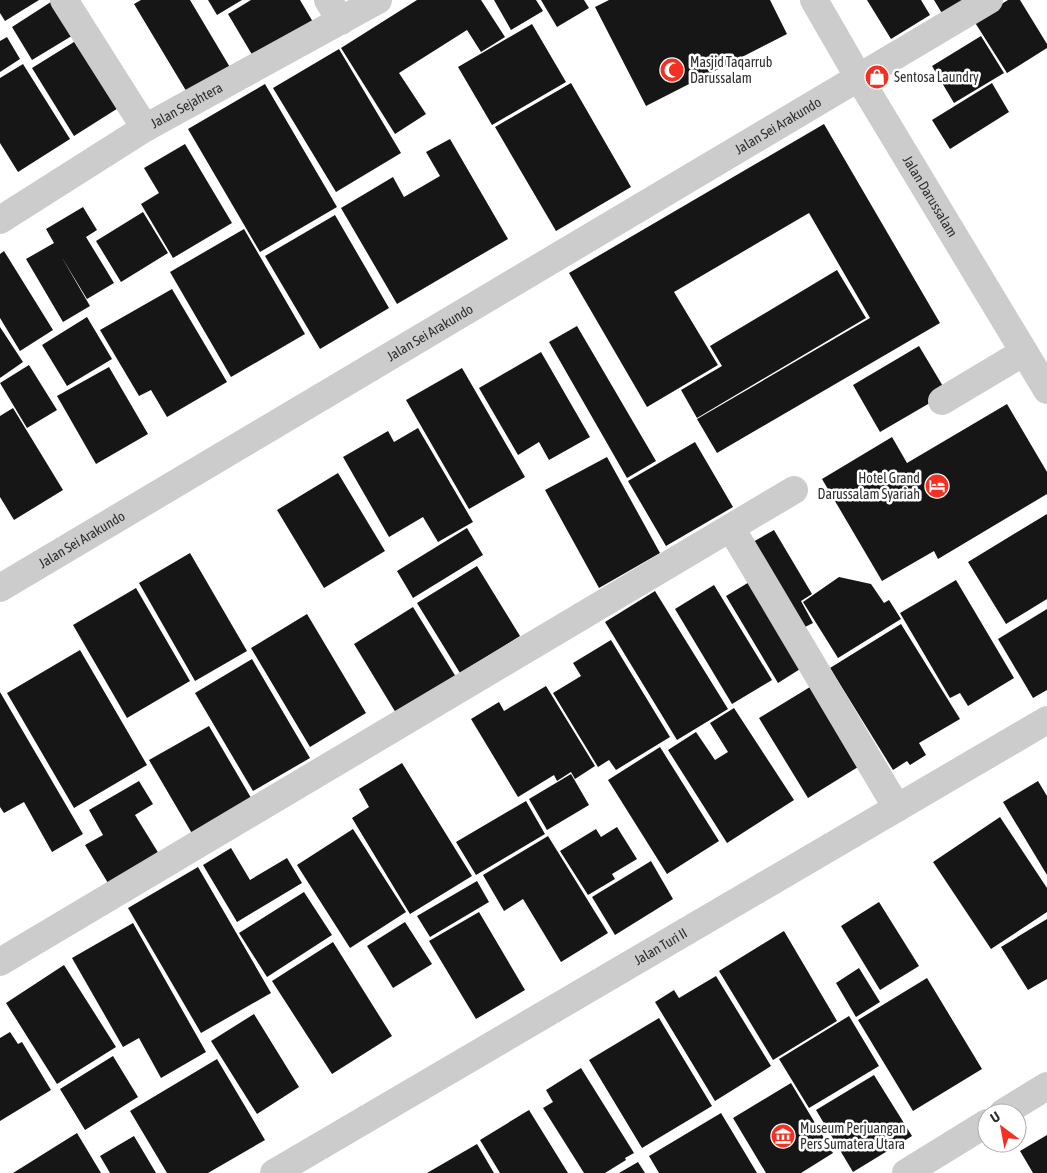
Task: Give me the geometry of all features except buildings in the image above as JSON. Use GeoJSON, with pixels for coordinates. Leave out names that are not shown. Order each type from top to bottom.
{"type":"FeatureCollection","features":[{"type":"Feature","properties":{"kind":"street"},"geometry":{"type":"LineString","coordinates":[[64,0],[145,128]]}},
{"type":"Feature","properties":{"kind":"street","name":"Jalan Sejahtera"},"geometry":{"type":"LineString","coordinates":[[0,220],[335,11],[378,0]]}},
{"type":"Feature","properties":{"kind":"street","name":"Jalan Darussalam"},"geometry":{"type":"LineString","coordinates":[[814,0],[1047,390]]}},
{"type":"Feature","properties":{"kind":"street","name":"Jalan Sei Arakundo"},"geometry":{"type":"LineString","coordinates":[[0,588],[989,0]]}},
{"type":"Feature","properties":{"kind":"street"},"geometry":{"type":"LineString","coordinates":[[942,400],[1024,352]]}},
{"type":"Feature","properties":{"kind":"street"},"geometry":{"type":"LineString","coordinates":[[0,962],[794,490]]}},
{"type":"Feature","properties":{"kind":"street"},"geometry":{"type":"LineString","coordinates":[[731,528],[897,808]]}},
{"type":"Feature","properties":{"kind":"street","name":"Jalan Turi II"},"geometry":{"type":"LineString","coordinates":[[274,1173],[1047,720]]}},
{"type":"Feature","properties":{"kind":"street"},"geometry":{"type":"LineString","coordinates":[[1019,1103],[1047,1086]]}},
{"type":"Feature","properties":{"kind":"street"},"geometry":{"type":"LineString","coordinates":[[906,1173],[977,1129]]}},
{"type":"Feature","properties":{"kind":"place","name":"Masjid Taqarrub Darussalam"},"geometry":{"type":"Point","coordinates":[672,70]}},
{"type":"Feature","properties":{"kind":"place","name":"Sentosa Laundry"},"geometry":{"type":"Point","coordinates":[877,77]}},
{"type":"Feature","properties":{"kind":"place","name":"Hotel Grand Darussalam Syariah"},"geometry":{"type":"Point","coordinates":[937,486]}},
{"type":"Feature","properties":{"kind":"place","name":"Museum Perjuangan Pers Sumatera Utara"},"geometry":{"type":"Point","coordinates":[783,1136]}}]}
